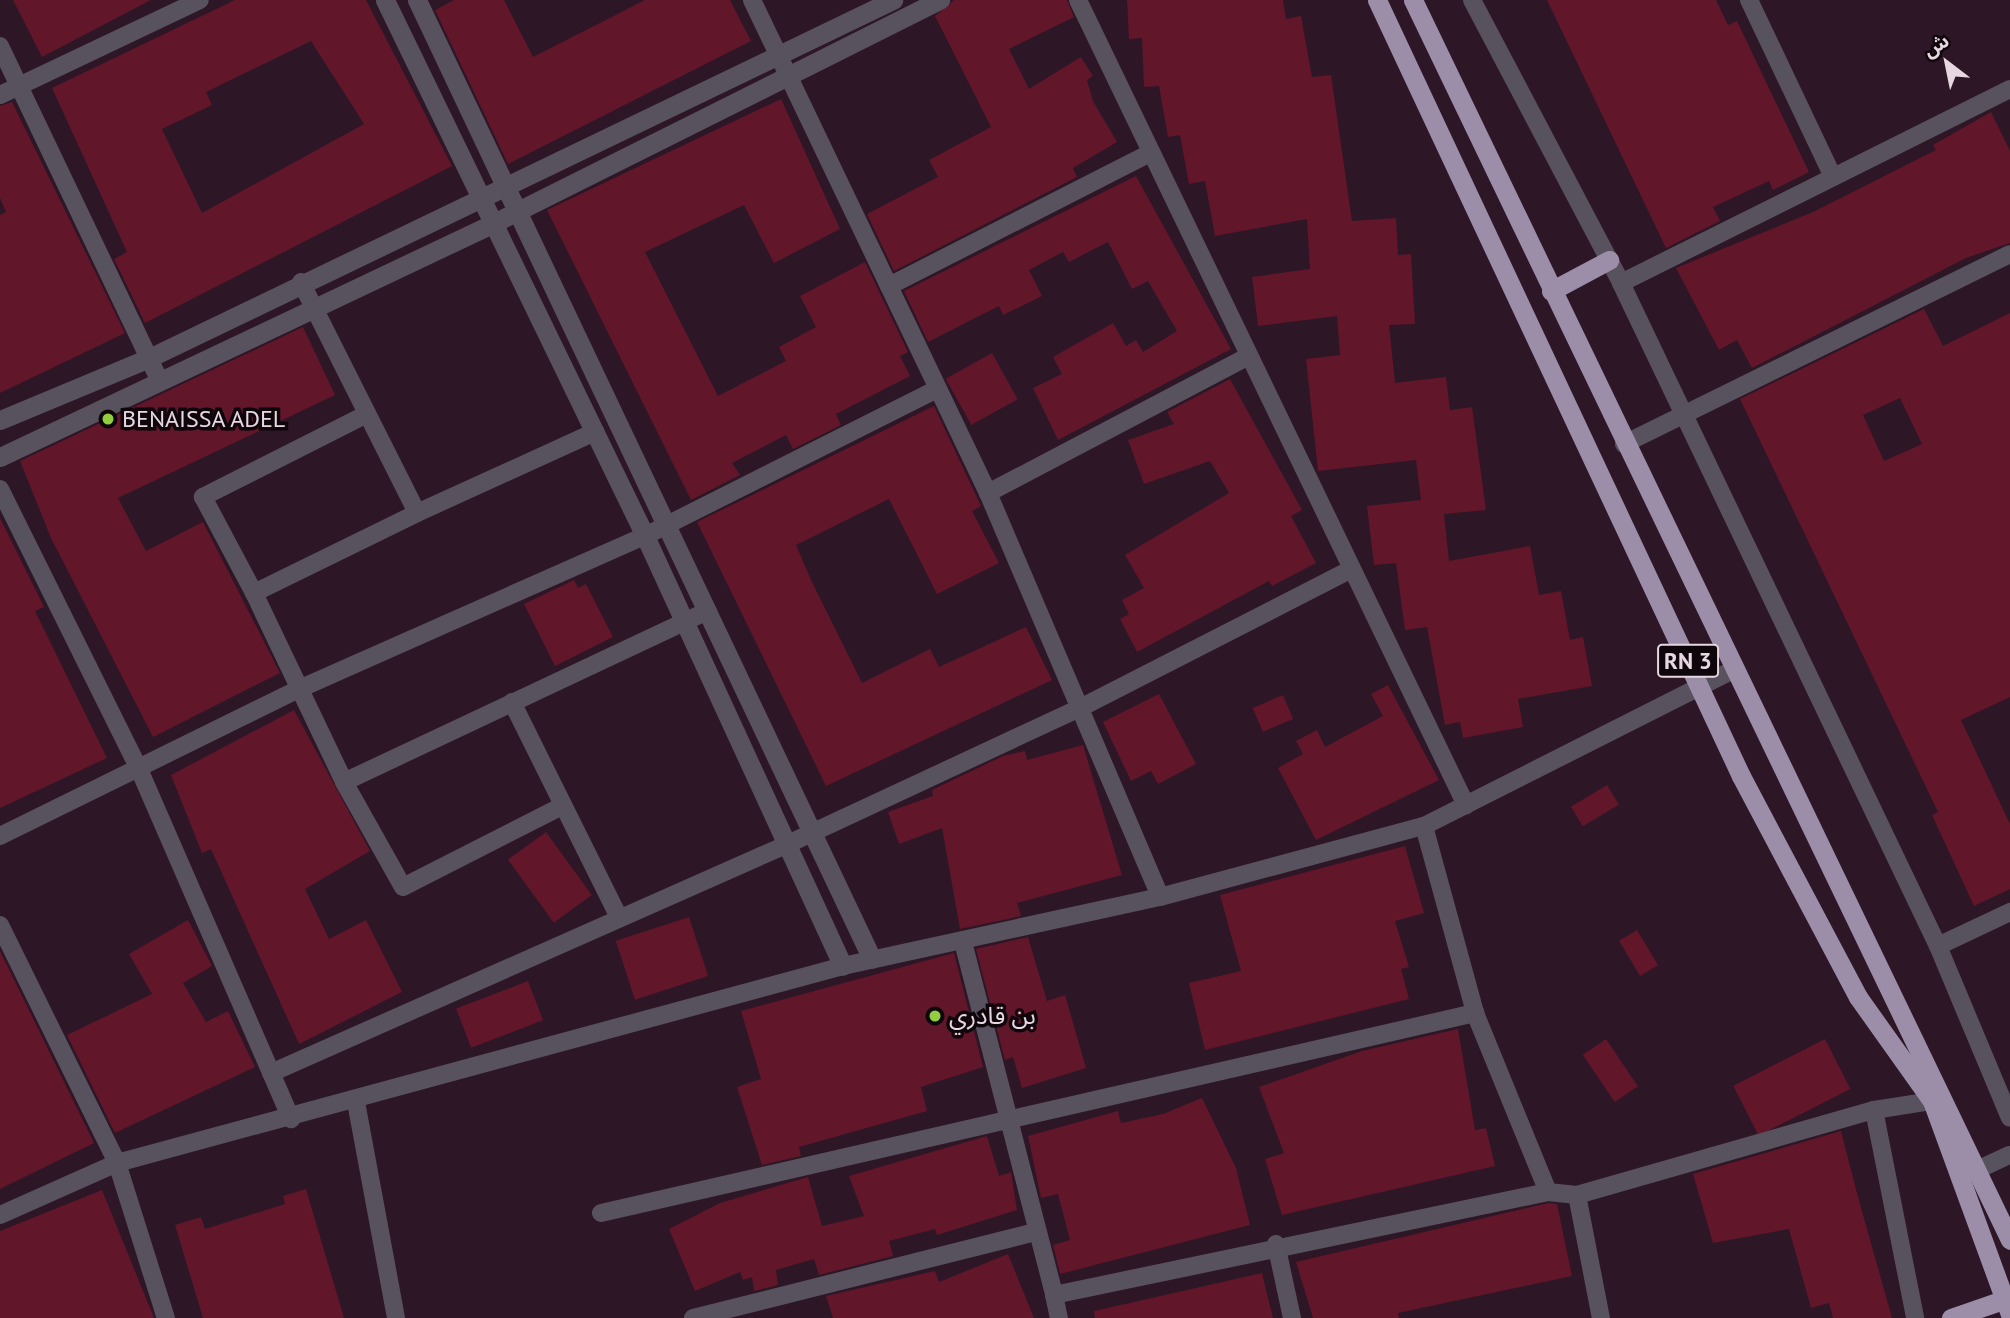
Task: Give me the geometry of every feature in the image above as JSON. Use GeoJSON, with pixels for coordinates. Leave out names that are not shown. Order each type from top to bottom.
{"type":"FeatureCollection","features":[{"type":"Feature","properties":{"kind":"highway","name":"RN 3"},"geometry":{"type":"LineString","coordinates":[[1377,0],[1700,688],[1858,997],[1932,1101],[2007,1307]]}},
{"type":"Feature","properties":{"kind":"highway","name":"RN 3"},"geometry":{"type":"LineString","coordinates":[[1413,0],[1624,444],[2010,1240]]}},
{"type":"Feature","properties":{"kind":"highway"},"geometry":{"type":"LineString","coordinates":[[1551,291],[1609,260]]}},
{"type":"Feature","properties":{"kind":"highway"},"geometry":{"type":"LineString","coordinates":[[1951,1318],[2007,1307]]}},
{"type":"Feature","properties":{"kind":"street"},"geometry":{"type":"LineString","coordinates":[[0,95],[200,0]]}},
{"type":"Feature","properties":{"kind":"street"},"geometry":{"type":"LineString","coordinates":[[385,0],[645,536],[843,966]]}},
{"type":"Feature","properties":{"kind":"street"},"geometry":{"type":"LineString","coordinates":[[417,0],[504,189],[666,521],[872,959]]}},
{"type":"Feature","properties":{"kind":"street"},"geometry":{"type":"LineString","coordinates":[[752,0],[988,493],[1082,707],[1160,897]]}},
{"type":"Feature","properties":{"kind":"street"},"geometry":{"type":"LineString","coordinates":[[0,457],[313,306],[494,223],[783,66],[893,0]]}},
{"type":"Feature","properties":{"kind":"street"},"geometry":{"type":"LineString","coordinates":[[0,420],[149,358],[302,282],[504,189],[940,0]]}},
{"type":"Feature","properties":{"kind":"street"},"geometry":{"type":"LineString","coordinates":[[1078,0],[1348,571],[1466,805]]}},
{"type":"Feature","properties":{"kind":"street"},"geometry":{"type":"LineString","coordinates":[[1472,0],[1621,283],[1938,946],[2010,1118]]}},
{"type":"Feature","properties":{"kind":"street"},"geometry":{"type":"LineString","coordinates":[[1749,0],[1832,175]]}},
{"type":"Feature","properties":{"kind":"street"},"geometry":{"type":"LineString","coordinates":[[0,46],[160,381]]}},
{"type":"Feature","properties":{"kind":"street"},"geometry":{"type":"LineString","coordinates":[[1621,283],[1832,175],[2010,89]]}},
{"type":"Feature","properties":{"kind":"street"},"geometry":{"type":"LineString","coordinates":[[889,286],[1150,153]]}},
{"type":"Feature","properties":{"kind":"street"},"geometry":{"type":"LineString","coordinates":[[1624,444],[2010,254]]}},
{"type":"Feature","properties":{"kind":"street"},"geometry":{"type":"LineString","coordinates":[[302,282],[417,513]]}},
{"type":"Feature","properties":{"kind":"street"},"geometry":{"type":"LineString","coordinates":[[988,493],[1247,357]]}},
{"type":"Feature","properties":{"kind":"street"},"geometry":{"type":"LineString","coordinates":[[0,836],[299,689],[645,536],[666,521],[937,389]]}},
{"type":"Feature","properties":{"kind":"street"},"geometry":{"type":"LineString","coordinates":[[367,414],[203,497],[254,593],[344,782],[402,887],[562,806]]}},
{"type":"Feature","properties":{"kind":"street"},"geometry":{"type":"LineString","coordinates":[[254,593],[417,513],[595,432]]}},
{"type":"Feature","properties":{"kind":"street"},"geometry":{"type":"LineString","coordinates":[[0,489],[139,769],[291,1119]]}},
{"type":"Feature","properties":{"kind":"street"},"geometry":{"type":"LineString","coordinates":[[271,1073],[788,845],[1082,707],[1348,571]]}},
{"type":"Feature","properties":{"kind":"street"},"geometry":{"type":"LineString","coordinates":[[344,782],[708,611]]}},
{"type":"Feature","properties":{"kind":"street"},"geometry":{"type":"LineString","coordinates":[[0,1215],[117,1163],[355,1102],[843,966],[1160,897],[1424,826],[1735,669]]}},
{"type":"Feature","properties":{"kind":"street"},"geometry":{"type":"LineString","coordinates":[[512,702],[620,918]]}},
{"type":"Feature","properties":{"kind":"street"},"geometry":{"type":"LineString","coordinates":[[1424,826],[1475,1013],[1548,1192]]}},
{"type":"Feature","properties":{"kind":"street"},"geometry":{"type":"LineString","coordinates":[[1938,946],[2010,912]]}},
{"type":"Feature","properties":{"kind":"street"},"geometry":{"type":"LineString","coordinates":[[0,925],[117,1163],[166,1318]]}},
{"type":"Feature","properties":{"kind":"street"},"geometry":{"type":"LineString","coordinates":[[962,942],[1059,1318]]}},
{"type":"Feature","properties":{"kind":"street"},"geometry":{"type":"LineString","coordinates":[[601,1213],[1007,1123],[1475,1013]]}},
{"type":"Feature","properties":{"kind":"street"},"geometry":{"type":"LineString","coordinates":[[1054,1295],[1276,1244],[1548,1192],[1577,1195],[1874,1110],[1932,1101]]}},
{"type":"Feature","properties":{"kind":"street"},"geometry":{"type":"LineString","coordinates":[[355,1102],[396,1318]]}},
{"type":"Feature","properties":{"kind":"street"},"geometry":{"type":"LineString","coordinates":[[1874,1110],[1914,1318]]}},
{"type":"Feature","properties":{"kind":"street"},"geometry":{"type":"LineString","coordinates":[[1975,1171],[2010,1154]]}},
{"type":"Feature","properties":{"kind":"street"},"geometry":{"type":"LineString","coordinates":[[1577,1195],[1601,1318]]}},
{"type":"Feature","properties":{"kind":"street"},"geometry":{"type":"LineString","coordinates":[[693,1318],[1036,1232]]}},
{"type":"Feature","properties":{"kind":"street"},"geometry":{"type":"LineString","coordinates":[[1276,1244],[1292,1318]]}},
{"type":"Feature","properties":{"kind":"building"},"geometry":{"type":"Polygon","coordinates":[[[13,0],[151,0],[42,57],[13,0]]]}},
{"type":"Feature","properties":{"kind":"building"},"geometry":{"type":"Polygon","coordinates":[[[235,0],[366,0],[452,166],[145,323],[114,259],[127,252],[52,88],[235,0]],[[311,41],[206,92],[212,105],[162,129],[202,213],[364,124],[311,41]]]}},
{"type":"Feature","properties":{"kind":"building"},"geometry":{"type":"Polygon","coordinates":[[[454,0],[504,0],[533,57],[645,0],[730,0],[751,41],[508,164],[435,10],[454,0]]]}},
{"type":"Feature","properties":{"kind":"building"},"geometry":{"type":"Polygon","coordinates":[[[954,0],[1067,0],[1074,17],[1009,49],[1029,89],[1081,57],[1093,76],[1087,80],[1093,101],[1117,142],[1073,168],[1077,177],[894,271],[867,214],[938,177],[929,160],[991,127],[935,16],[954,0]]]}},
{"type":"Feature","properties":{"kind":"building"},"geometry":{"type":"Polygon","coordinates":[[[1127,0],[1283,0],[1286,19],[1301,16],[1312,77],[1331,75],[1352,221],[1396,218],[1398,255],[1411,254],[1415,324],[1389,325],[1395,383],[1446,377],[1450,410],[1472,407],[1486,510],[1444,514],[1449,561],[1530,546],[1539,595],[1561,591],[1570,640],[1583,637],[1592,686],[1518,699],[1523,727],[1463,738],[1460,722],[1445,725],[1427,627],[1405,630],[1396,563],[1374,565],[1367,506],[1421,500],[1416,460],[1318,471],[1306,359],[1340,355],[1337,316],[1258,326],[1252,277],[1310,269],[1307,219],[1215,236],[1205,181],[1189,184],[1180,135],[1168,137],[1159,86],[1144,87],[1142,38],[1129,39],[1127,0]]]}},
{"type":"Feature","properties":{"kind":"building"},"geometry":{"type":"Polygon","coordinates":[[[1547,0],[1716,0],[1728,25],[1737,21],[1809,172],[1773,190],[1769,181],[1713,207],[1720,221],[1666,248],[1547,0]]]}},
{"type":"Feature","properties":{"kind":"building"},"geometry":{"type":"Polygon","coordinates":[[[781,99],[840,229],[774,263],[744,205],[645,252],[718,396],[786,361],[779,347],[816,327],[800,296],[865,262],[908,352],[900,356],[910,376],[836,414],[841,425],[793,449],[786,435],[732,463],[740,475],[691,500],[547,210],[781,99]]]}},
{"type":"Feature","properties":{"kind":"building"},"geometry":{"type":"Polygon","coordinates":[[[12,102],[125,333],[0,393],[0,215],[6,212],[0,198],[0,106],[12,102]]]}},
{"type":"Feature","properties":{"kind":"building"},"geometry":{"type":"Polygon","coordinates":[[[1991,112],[2010,151],[2010,243],[1966,258],[1752,368],[1737,340],[1719,350],[1676,268],[1813,212],[1936,150],[1933,145],[1991,112]]]}},
{"type":"Feature","properties":{"kind":"building"},"geometry":{"type":"Polygon","coordinates":[[[1136,176],[1231,349],[1058,440],[1033,388],[1062,374],[1053,357],[1113,323],[1126,346],[1136,340],[1143,352],[1177,331],[1148,281],[1132,289],[1108,242],[1069,262],[1063,252],[1029,270],[1042,296],[1003,315],[999,306],[928,342],[904,291],[1136,176]]]}},
{"type":"Feature","properties":{"kind":"building"},"geometry":{"type":"Polygon","coordinates":[[[1924,309],[1943,346],[2010,313],[2010,697],[1961,720],[2010,824],[2010,889],[1974,906],[1932,815],[1938,812],[1740,399],[1924,309]],[[1900,398],[1863,415],[1884,461],[1922,444],[1900,398]]]}},
{"type":"Feature","properties":{"kind":"building"},"geometry":{"type":"Polygon","coordinates":[[[303,327],[335,395],[118,498],[146,551],[203,522],[280,673],[153,737],[51,538],[20,461],[303,327]]]}},
{"type":"Feature","properties":{"kind":"building"},"geometry":{"type":"Polygon","coordinates":[[[992,353],[1018,399],[971,425],[946,379],[992,353]]]}},
{"type":"Feature","properties":{"kind":"building"},"geometry":{"type":"Polygon","coordinates":[[[1230,379],[1302,510],[1291,516],[1316,563],[1272,586],[1269,581],[1137,652],[1120,619],[1129,614],[1122,600],[1144,588],[1125,555],[1229,493],[1210,461],[1144,484],[1128,440],[1174,424],[1167,412],[1230,379]]]}},
{"type":"Feature","properties":{"kind":"building"},"geometry":{"type":"Polygon","coordinates":[[[934,406],[981,506],[972,511],[999,563],[937,594],[889,499],[796,545],[811,580],[862,683],[930,649],[939,667],[1026,627],[1052,680],[826,786],[697,522],[934,406]]]}},
{"type":"Feature","properties":{"kind":"building"},"geometry":{"type":"Polygon","coordinates":[[[0,518],[44,607],[35,611],[107,758],[0,808],[0,518]]]}},
{"type":"Feature","properties":{"kind":"building"},"geometry":{"type":"Polygon","coordinates":[[[574,580],[578,588],[586,584],[613,637],[555,666],[524,604],[574,580]]]}},
{"type":"Feature","properties":{"kind":"building"},"geometry":{"type":"Polygon","coordinates":[[[1388,685],[1439,780],[1316,840],[1278,768],[1303,754],[1296,741],[1317,730],[1325,747],[1383,716],[1371,694],[1388,685]]]}},
{"type":"Feature","properties":{"kind":"building"},"geometry":{"type":"Polygon","coordinates":[[[1159,694],[1196,764],[1158,784],[1151,771],[1131,781],[1103,722],[1159,694]]]}},
{"type":"Feature","properties":{"kind":"building"},"geometry":{"type":"Polygon","coordinates":[[[1283,695],[1293,719],[1263,732],[1253,708],[1283,695]]]}},
{"type":"Feature","properties":{"kind":"building"},"geometry":{"type":"Polygon","coordinates":[[[294,710],[370,851],[305,889],[329,939],[366,920],[402,992],[299,1044],[211,849],[202,853],[171,775],[294,710]]]}},
{"type":"Feature","properties":{"kind":"building"},"geometry":{"type":"Polygon","coordinates":[[[1083,745],[1122,875],[1017,903],[1021,916],[960,929],[942,828],[899,844],[888,812],[933,796],[932,790],[1003,756],[1025,751],[1027,760],[1083,745]]]}},
{"type":"Feature","properties":{"kind":"building"},"geometry":{"type":"Polygon","coordinates":[[[1607,785],[1619,805],[1583,826],[1571,807],[1607,785]]]}},
{"type":"Feature","properties":{"kind":"building"},"geometry":{"type":"Polygon","coordinates":[[[546,832],[592,895],[554,923],[508,860],[546,832]]]}},
{"type":"Feature","properties":{"kind":"building"},"geometry":{"type":"Polygon","coordinates":[[[1405,846],[1424,913],[1395,921],[1409,967],[1401,969],[1409,999],[1205,1050],[1189,983],[1241,971],[1220,895],[1405,846]]]}},
{"type":"Feature","properties":{"kind":"building"},"geometry":{"type":"Polygon","coordinates":[[[689,917],[708,976],[635,1000],[616,941],[689,917]]]}},
{"type":"Feature","properties":{"kind":"building"},"geometry":{"type":"Polygon","coordinates":[[[188,920],[212,966],[183,983],[206,1022],[228,1011],[255,1067],[115,1133],[67,1035],[152,994],[129,954],[188,920]]]}},
{"type":"Feature","properties":{"kind":"building"},"geometry":{"type":"Polygon","coordinates":[[[1637,930],[1658,965],[1640,976],[1619,941],[1637,930]]]}},
{"type":"Feature","properties":{"kind":"building"},"geometry":{"type":"Polygon","coordinates":[[[1028,937],[1047,1001],[1065,995],[1086,1068],[1022,1088],[1013,1057],[1005,1060],[976,949],[1028,937]]]}},
{"type":"Feature","properties":{"kind":"building"},"geometry":{"type":"Polygon","coordinates":[[[0,951],[94,1143],[0,1189],[0,951]]]}},
{"type":"Feature","properties":{"kind":"building"},"geometry":{"type":"Polygon","coordinates":[[[954,953],[983,1067],[921,1087],[927,1111],[799,1147],[801,1156],[762,1165],[737,1087],[761,1079],[741,1011],[954,953]]]}},
{"type":"Feature","properties":{"kind":"building"},"geometry":{"type":"Polygon","coordinates":[[[528,981],[543,1020],[471,1048],[456,1009],[528,981]]]}},
{"type":"Feature","properties":{"kind":"building"},"geometry":{"type":"Polygon","coordinates":[[[1458,1029],[1475,1130],[1486,1128],[1495,1166],[1282,1215],[1265,1159],[1284,1153],[1259,1087],[1362,1051],[1458,1029]]]}},
{"type":"Feature","properties":{"kind":"building"},"geometry":{"type":"Polygon","coordinates":[[[1606,1039],[1638,1086],[1615,1102],[1583,1055],[1606,1039]]]}},
{"type":"Feature","properties":{"kind":"building"},"geometry":{"type":"Polygon","coordinates":[[[1825,1039],[1850,1089],[1759,1136],[1733,1086],[1825,1039]]]}},
{"type":"Feature","properties":{"kind":"building"},"geometry":{"type":"Polygon","coordinates":[[[1202,1098],[1236,1168],[1250,1225],[1060,1274],[1053,1245],[1070,1240],[1058,1194],[1041,1198],[1028,1136],[1118,1111],[1121,1123],[1163,1114],[1202,1098]]]}},
{"type":"Feature","properties":{"kind":"building"},"geometry":{"type":"Polygon","coordinates":[[[1841,1131],[1892,1318],[1833,1318],[1829,1303],[1811,1308],[1789,1229],[1713,1243],[1693,1174],[1841,1131]]]}},
{"type":"Feature","properties":{"kind":"building"},"geometry":{"type":"Polygon","coordinates":[[[987,1136],[999,1176],[1011,1172],[1017,1210],[937,1235],[935,1229],[889,1241],[893,1256],[819,1275],[814,1259],[776,1270],[778,1285],[754,1291],[752,1277],[743,1280],[740,1272],[695,1291],[669,1229],[720,1203],[808,1177],[822,1226],[864,1216],[849,1176],[987,1136]]]}},
{"type":"Feature","properties":{"kind":"building"},"geometry":{"type":"Polygon","coordinates":[[[306,1189],[344,1318],[203,1318],[175,1225],[201,1217],[205,1229],[285,1204],[283,1196],[306,1189]]]}},
{"type":"Feature","properties":{"kind":"building"},"geometry":{"type":"Polygon","coordinates":[[[102,1190],[154,1318],[0,1318],[0,1231],[102,1190]]]}},
{"type":"Feature","properties":{"kind":"building"},"geometry":{"type":"Polygon","coordinates":[[[1549,1203],[1557,1204],[1572,1276],[1398,1313],[1399,1318],[1313,1318],[1296,1262],[1549,1203]]]}},
{"type":"Feature","properties":{"kind":"building"},"geometry":{"type":"Polygon","coordinates":[[[1008,1254],[1034,1318],[833,1318],[826,1296],[935,1271],[939,1282],[1008,1254]]]}},
{"type":"Feature","properties":{"kind":"building"},"geometry":{"type":"Polygon","coordinates":[[[1262,1273],[1273,1318],[1095,1318],[1094,1311],[1262,1273]]]}},
{"type":"Feature","properties":{"kind":"place","name":"BENAISSA ADEL"},"geometry":{"type":"Point","coordinates":[108,419]}},
{"type":"Feature","properties":{"kind":"place","name":"بن قادري"},"geometry":{"type":"Point","coordinates":[935,1016]}}]}
